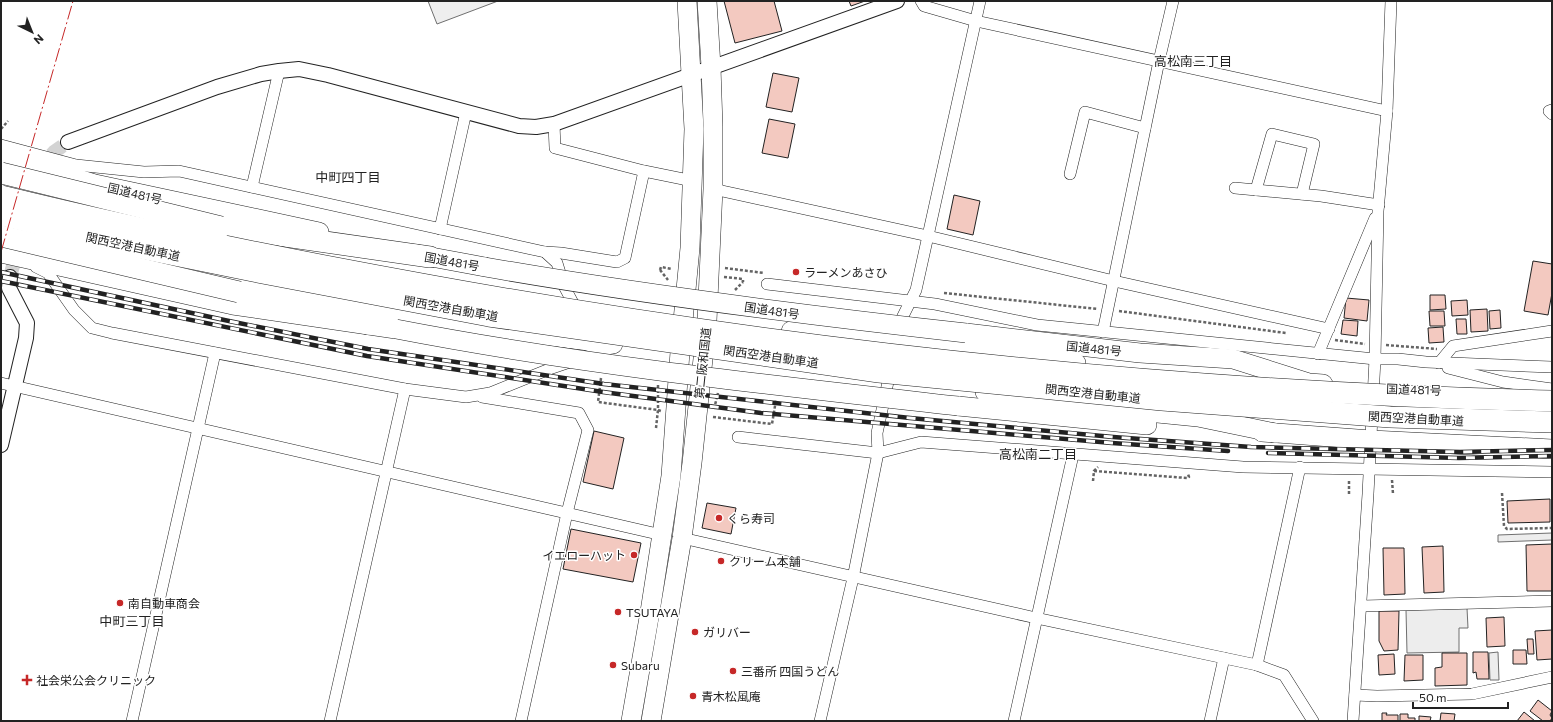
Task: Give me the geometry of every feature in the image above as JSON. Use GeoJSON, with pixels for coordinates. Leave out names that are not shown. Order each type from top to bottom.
{"type":"FeatureCollection","features":[{"type":"Feature","properties":{"kind":"highway","name":"第二阪和国道"},"geometry":{"type":"LineString","coordinates":[[631,721],[671,476],[680,352],[690,248],[694,129],[687,1]]}},
{"type":"Feature","properties":{"kind":"highway","name":"第二阪和国道"},"geometry":{"type":"LineString","coordinates":[[651,721],[682,538],[692,462],[702,356],[707,321],[713,189],[712,67],[707,1]]}},
{"type":"Feature","properties":{"kind":"highway","name":"国道481号"},"geometry":{"type":"LineString","coordinates":[[1,158],[26,163],[102,185],[430,257],[657,294],[807,315],[966,333],[1140,352],[1233,359],[1309,383],[1552,394]]}},
{"type":"Feature","properties":{"kind":"highway"},"geometry":{"type":"LineString","coordinates":[[1,173],[286,244],[366,270]]}},
{"type":"Feature","properties":{"kind":"highway"},"geometry":{"type":"LineString","coordinates":[[1,189],[231,243],[501,295],[897,344],[1141,370],[1246,376],[1309,383]]}},
{"type":"Feature","properties":{"kind":"highway","name":"関西空港自動車道"},"geometry":{"type":"LineString","coordinates":[[1,196],[75,214],[260,253],[525,303],[879,354],[1134,379],[1402,396],[1552,401]]}},
{"type":"Feature","properties":{"kind":"highway","name":"関西空港自動車道"},"geometry":{"type":"LineString","coordinates":[[1,215],[116,243],[489,316],[879,372],[1162,400],[1390,417],[1552,422]]}},
{"type":"Feature","properties":{"kind":"highway"},"geometry":{"type":"LineString","coordinates":[[1,223],[61,239],[277,288],[372,316],[396,329],[472,344],[649,370],[1089,420],[1371,440],[1552,448]]}},
{"type":"Feature","properties":{"kind":"highway"},"geometry":{"type":"LineString","coordinates":[[221,227],[430,257]]}},
{"type":"Feature","properties":{"kind":"highway"},"geometry":{"type":"LineString","coordinates":[[1,236],[239,292],[372,316]]}},
{"type":"Feature","properties":{"kind":"highway"},"geometry":{"type":"LineString","coordinates":[[1,253],[233,305],[460,324],[1087,406],[1198,417],[1275,433]]}},
{"type":"Feature","properties":{"kind":"street"},"geometry":{"type":"LineString","coordinates":[[68,142],[217,87],[261,74],[299,69],[328,75],[519,126],[536,127],[554,124],[898,1]]}},
{"type":"Feature","properties":{"kind":"street"},"geometry":{"type":"LineString","coordinates":[[921,1],[924,6],[976,21],[1387,111]]}},
{"type":"Feature","properties":{"kind":"street"},"geometry":{"type":"LineString","coordinates":[[820,721],[853,578],[878,453],[877,433],[902,318],[916,290],[980,1]]}},
{"type":"Feature","properties":{"kind":"street"},"geometry":{"type":"LineString","coordinates":[[1103,332],[1159,61],[1173,1]]}},
{"type":"Feature","properties":{"kind":"street"},"geometry":{"type":"LineString","coordinates":[[1353,721],[1362,606],[1375,359],[1378,208],[1387,111],[1392,1]]}},
{"type":"Feature","properties":{"kind":"street"},"geometry":{"type":"LineString","coordinates":[[252,187],[278,71]]}},
{"type":"Feature","properties":{"kind":"street"},"geometry":{"type":"LineString","coordinates":[[1552,110],[1549,111],[1552,114]]}},
{"type":"Feature","properties":{"kind":"street"},"geometry":{"type":"LineString","coordinates":[[440,229],[466,112]]}},
{"type":"Feature","properties":{"kind":"street"},"geometry":{"type":"LineString","coordinates":[[1070,174],[1085,112],[1145,128]]}},
{"type":"Feature","properties":{"kind":"street"},"geometry":{"type":"LineString","coordinates":[[554,124],[555,148],[644,171],[693,181]]}},
{"type":"Feature","properties":{"kind":"street"},"geometry":{"type":"LineString","coordinates":[[1256,190],[1272,134],[1314,144],[1302,194]]}},
{"type":"Feature","properties":{"kind":"street"},"geometry":{"type":"LineString","coordinates":[[1,145],[76,165],[144,172],[179,171],[545,252],[561,253],[617,262],[625,258],[644,171]]}},
{"type":"Feature","properties":{"kind":"street"},"geometry":{"type":"LineString","coordinates":[[1235,188],[1321,196],[1378,208]]}},
{"type":"Feature","properties":{"kind":"street"},"geometry":{"type":"LineString","coordinates":[[713,189],[928,236],[1327,333]]}},
{"type":"Feature","properties":{"kind":"street"},"geometry":{"type":"LineString","coordinates":[[1318,354],[1378,208]]}},
{"type":"Feature","properties":{"kind":"street"},"geometry":{"type":"LineString","coordinates":[[545,252],[556,263],[564,286],[573,303]]}},
{"type":"Feature","properties":{"kind":"street"},"geometry":{"type":"LineString","coordinates":[[1,262],[36,267],[48,273],[74,310],[92,328],[405,389],[466,397],[490,393],[552,368],[620,345]]}},
{"type":"Feature","properties":{"kind":"street"},"geometry":{"type":"LineString","coordinates":[[1,445],[26,338],[27,323],[8,288],[10,277]]}},
{"type":"Feature","properties":{"kind":"street"},"geometry":{"type":"LineString","coordinates":[[767,284],[935,304],[1037,325],[1103,332],[1375,359],[1552,367]]}},
{"type":"Feature","properties":{"kind":"street"},"geometry":{"type":"LineString","coordinates":[[1439,363],[1453,346],[1552,331]]}},
{"type":"Feature","properties":{"kind":"street"},"geometry":{"type":"LineString","coordinates":[[132,721],[215,353]]}},
{"type":"Feature","properties":{"kind":"street"},"geometry":{"type":"LineString","coordinates":[[1426,362],[1503,382],[1552,389]]}},
{"type":"Feature","properties":{"kind":"street"},"geometry":{"type":"LineString","coordinates":[[1,383],[662,535]]}},
{"type":"Feature","properties":{"kind":"street"},"geometry":{"type":"LineString","coordinates":[[330,721],[405,389]]}},
{"type":"Feature","properties":{"kind":"street"},"geometry":{"type":"LineString","coordinates":[[475,395],[579,413],[588,430],[567,513],[521,721]]}},
{"type":"Feature","properties":{"kind":"street"},"geometry":{"type":"LineString","coordinates":[[738,437],[878,453],[921,442],[1243,467],[1552,472]]}},
{"type":"Feature","properties":{"kind":"street"},"geometry":{"type":"LineString","coordinates":[[1014,721],[1073,455]]}},
{"type":"Feature","properties":{"kind":"street"},"geometry":{"type":"LineString","coordinates":[[1258,665],[1300,467]]}},
{"type":"Feature","properties":{"kind":"street"},"geometry":{"type":"LineString","coordinates":[[682,538],[853,578],[1258,665],[1284,675],[1313,721]]}},
{"type":"Feature","properties":{"kind":"street"},"geometry":{"type":"LineString","coordinates":[[1362,606],[1552,601]]}},
{"type":"Feature","properties":{"kind":"street"},"geometry":{"type":"LineString","coordinates":[[1210,721],[1224,658]]}},
{"type":"Feature","properties":{"kind":"street"},"geometry":{"type":"LineString","coordinates":[[1355,695],[1472,694],[1552,677]]}},
{"type":"Feature","properties":{"kind":"path"},"geometry":{"type":"LineString","coordinates":[[1,129],[8,122]]}},
{"type":"Feature","properties":{"kind":"path"},"geometry":{"type":"LineString","coordinates":[[672,286],[660,270],[661,267],[677,270]]}},
{"type":"Feature","properties":{"kind":"path"},"geometry":{"type":"LineString","coordinates":[[722,268],[765,273]]}},
{"type":"Feature","properties":{"kind":"path"},"geometry":{"type":"LineString","coordinates":[[721,277],[743,279],[743,282],[732,294]]}},
{"type":"Feature","properties":{"kind":"path"},"geometry":{"type":"LineString","coordinates":[[916,290],[1107,310],[1294,334]]}},
{"type":"Feature","properties":{"kind":"path"},"geometry":{"type":"LineString","coordinates":[[1327,333],[1357,344],[1375,345]]}},
{"type":"Feature","properties":{"kind":"path"},"geometry":{"type":"LineString","coordinates":[[601,375],[598,402],[664,411]]}},
{"type":"Feature","properties":{"kind":"path"},"geometry":{"type":"LineString","coordinates":[[656,428],[658,383]]}},
{"type":"Feature","properties":{"kind":"path"},"geometry":{"type":"LineString","coordinates":[[712,422],[713,416],[772,424],[776,399]]}},
{"type":"Feature","properties":{"kind":"path"},"geometry":{"type":"LineString","coordinates":[[1093,481],[1094,471],[1097,467]]}},
{"type":"Feature","properties":{"kind":"path"},"geometry":{"type":"LineString","coordinates":[[1094,471],[1187,478],[1189,477],[1188,474]]}},
{"type":"Feature","properties":{"kind":"path"},"geometry":{"type":"LineString","coordinates":[[1502,493],[1504,526],[1507,529],[1552,528]]}},
{"type":"Feature","properties":{"kind":"shaded area"},"geometry":{"type":"Polygon","coordinates":[[[428,1],[498,1],[437,24],[428,1]]]}},
{"type":"Feature","properties":{"kind":"shaded area"},"geometry":{"type":"Polygon","coordinates":[[[1552,533],[1552,540],[1498,542],[1498,535],[1552,533]]]}},
{"type":"Feature","properties":{"kind":"shaded area"},"geometry":{"type":"Polygon","coordinates":[[[1467,608],[1468,628],[1459,628],[1459,652],[1407,653],[1406,610],[1467,608]]]}},
{"type":"Feature","properties":{"kind":"shaded area"},"geometry":{"type":"Polygon","coordinates":[[[1498,652],[1499,680],[1490,680],[1489,653],[1498,652]]]}},
{"type":"Feature","properties":{"kind":"building"},"geometry":{"type":"Polygon","coordinates":[[[724,1],[774,1],[782,31],[735,43],[724,1]]]}},
{"type":"Feature","properties":{"kind":"building"},"geometry":{"type":"Polygon","coordinates":[[[849,1],[865,1],[851,6],[849,1]]]}},
{"type":"Feature","properties":{"kind":"building"},"geometry":{"type":"Polygon","coordinates":[[[773,73],[799,78],[792,112],[766,107],[773,73]]]}},
{"type":"Feature","properties":{"kind":"building"},"geometry":{"type":"Polygon","coordinates":[[[769,119],[795,124],[788,158],[762,153],[769,119]]]}},
{"type":"Feature","properties":{"kind":"building"},"geometry":{"type":"Polygon","coordinates":[[[954,195],[980,201],[973,235],[947,229],[954,195]]]}},
{"type":"Feature","properties":{"kind":"building"},"geometry":{"type":"Polygon","coordinates":[[[1533,261],[1552,264],[1552,293],[1548,315],[1524,311],[1533,261]]]}},
{"type":"Feature","properties":{"kind":"building"},"geometry":{"type":"Polygon","coordinates":[[[1430,295],[1445,295],[1446,309],[1430,310],[1430,295]]]}},
{"type":"Feature","properties":{"kind":"building"},"geometry":{"type":"Polygon","coordinates":[[[1346,298],[1369,300],[1367,321],[1344,318],[1346,298]]]}},
{"type":"Feature","properties":{"kind":"building"},"geometry":{"type":"Polygon","coordinates":[[[1467,300],[1468,315],[1452,316],[1451,301],[1467,300]]]}},
{"type":"Feature","properties":{"kind":"building"},"geometry":{"type":"Polygon","coordinates":[[[1487,309],[1488,331],[1471,332],[1470,310],[1487,309]]]}},
{"type":"Feature","properties":{"kind":"building"},"geometry":{"type":"Polygon","coordinates":[[[1500,310],[1501,328],[1490,329],[1489,311],[1500,310]]]}},
{"type":"Feature","properties":{"kind":"building"},"geometry":{"type":"Polygon","coordinates":[[[1429,311],[1444,311],[1445,326],[1430,326],[1429,311]]]}},
{"type":"Feature","properties":{"kind":"building"},"geometry":{"type":"Polygon","coordinates":[[[1456,319],[1466,319],[1467,334],[1457,334],[1456,319]]]}},
{"type":"Feature","properties":{"kind":"building"},"geometry":{"type":"Polygon","coordinates":[[[1343,320],[1358,321],[1357,336],[1341,334],[1343,320]]]}},
{"type":"Feature","properties":{"kind":"building"},"geometry":{"type":"Polygon","coordinates":[[[1443,327],[1444,342],[1429,343],[1428,328],[1443,327]]]}},
{"type":"Feature","properties":{"kind":"building"},"geometry":{"type":"Polygon","coordinates":[[[594,431],[624,438],[613,489],[583,482],[594,431]]]}},
{"type":"Feature","properties":{"kind":"building"},"geometry":{"type":"Polygon","coordinates":[[[1550,499],[1550,522],[1508,523],[1507,501],[1550,499]]]}},
{"type":"Feature","properties":{"kind":"building","name":"くら寿司"},"geometry":{"type":"Polygon","coordinates":[[[707,503],[736,508],[731,534],[702,528],[707,503]]]}},
{"type":"Feature","properties":{"kind":"building"},"geometry":{"type":"Polygon","coordinates":[[[571,529],[641,543],[633,582],[563,569],[571,529]]]}},
{"type":"Feature","properties":{"kind":"building"},"geometry":{"type":"Polygon","coordinates":[[[1552,544],[1552,591],[1527,591],[1526,545],[1552,544]]]}},
{"type":"Feature","properties":{"kind":"building"},"geometry":{"type":"Polygon","coordinates":[[[1443,546],[1444,592],[1424,593],[1422,547],[1443,546]]]}},
{"type":"Feature","properties":{"kind":"building"},"geometry":{"type":"Polygon","coordinates":[[[1383,548],[1404,548],[1405,594],[1384,595],[1383,548]]]}},
{"type":"Feature","properties":{"kind":"building"},"geometry":{"type":"Polygon","coordinates":[[[1379,611],[1399,611],[1398,650],[1384,651],[1379,641],[1379,611]]]}},
{"type":"Feature","properties":{"kind":"building"},"geometry":{"type":"Polygon","coordinates":[[[1504,617],[1505,646],[1487,647],[1486,618],[1504,617]]]}},
{"type":"Feature","properties":{"kind":"building"},"geometry":{"type":"Polygon","coordinates":[[[1552,630],[1552,659],[1537,660],[1535,631],[1552,630]]]}},
{"type":"Feature","properties":{"kind":"building"},"geometry":{"type":"Polygon","coordinates":[[[1527,639],[1533,639],[1534,654],[1528,654],[1527,639]]]}},
{"type":"Feature","properties":{"kind":"building"},"geometry":{"type":"Polygon","coordinates":[[[1513,650],[1526,650],[1527,664],[1513,664],[1513,650]]]}},
{"type":"Feature","properties":{"kind":"building"},"geometry":{"type":"Polygon","coordinates":[[[1473,652],[1488,652],[1489,679],[1477,679],[1476,672],[1473,673],[1473,652]]]}},
{"type":"Feature","properties":{"kind":"building"},"geometry":{"type":"Polygon","coordinates":[[[1442,653],[1467,653],[1467,685],[1435,686],[1435,668],[1442,667],[1442,653]]]}},
{"type":"Feature","properties":{"kind":"building"},"geometry":{"type":"Polygon","coordinates":[[[1394,654],[1395,674],[1379,675],[1378,655],[1394,654]]]}},
{"type":"Feature","properties":{"kind":"building"},"geometry":{"type":"Polygon","coordinates":[[[1405,655],[1423,655],[1423,680],[1404,681],[1405,655]]]}},
{"type":"Feature","properties":{"kind":"building"},"geometry":{"type":"Polygon","coordinates":[[[1538,700],[1552,711],[1550,715],[1552,718],[1550,721],[1543,721],[1530,711],[1538,700]]]}},
{"type":"Feature","properties":{"kind":"building"},"geometry":{"type":"Polygon","coordinates":[[[1524,712],[1535,721],[1517,721],[1524,712]]]}},
{"type":"Feature","properties":{"kind":"building"},"geometry":{"type":"Polygon","coordinates":[[[1382,713],[1387,713],[1386,715],[1398,715],[1398,721],[1382,721],[1382,713]]]}},
{"type":"Feature","properties":{"kind":"building"},"geometry":{"type":"Polygon","coordinates":[[[1441,713],[1455,714],[1454,721],[1440,721],[1441,713]]]}},
{"type":"Feature","properties":{"kind":"building"},"geometry":{"type":"Polygon","coordinates":[[[1400,714],[1408,714],[1408,718],[1415,718],[1415,721],[1400,721],[1400,714]]]}},
{"type":"Feature","properties":{"kind":"building"},"geometry":{"type":"Polygon","coordinates":[[[1419,716],[1431,717],[1430,721],[1419,721],[1419,716]]]}},
{"type":"Feature","properties":{"kind":"tunnel"},"geometry":{"type":"LineString","coordinates":[[28,212],[42,166],[54,152],[68,142]]}},
{"type":"Feature","properties":{"kind":"tunnel"},"geometry":{"type":"LineString","coordinates":[[10,277],[18,247]]}},
{"type":"Feature","properties":{"kind":"railway"},"geometry":{"type":"LineString","coordinates":[[1,272],[368,349],[604,384],[910,418],[1113,437],[1251,447],[1460,452],[1552,450]]}},
{"type":"Feature","properties":{"kind":"railway"},"geometry":{"type":"LineString","coordinates":[[1,281],[367,356],[603,392],[761,413],[1112,443],[1228,451]]}},
{"type":"Feature","properties":{"kind":"railway"},"geometry":{"type":"LineString","coordinates":[[1268,453],[1459,458],[1552,456]]}},
{"type":"Feature","properties":{"kind":"power"},"geometry":{"type":"LineString","coordinates":[[1,252],[73,1]]}},
{"type":"Feature","properties":{"kind":"place","name":"ラーメンあさひ"},"geometry":{"type":"Point","coordinates":[796,272]}},
{"type":"Feature","properties":{"kind":"place","name":"くら寿司"},"geometry":{"type":"Point","coordinates":[719,518]}},
{"type":"Feature","properties":{"kind":"place","name":"イエローハット"},"geometry":{"type":"Point","coordinates":[634,555]}},
{"type":"Feature","properties":{"kind":"place","name":"クリーム本舗"},"geometry":{"type":"Point","coordinates":[721,561]}},
{"type":"Feature","properties":{"kind":"place","name":"南自動車商会"},"geometry":{"type":"Point","coordinates":[120,603]}},
{"type":"Feature","properties":{"kind":"place","name":"TSUTAYA"},"geometry":{"type":"Point","coordinates":[618,612]}},
{"type":"Feature","properties":{"kind":"place","name":"ガリバー"},"geometry":{"type":"Point","coordinates":[695,632]}},
{"type":"Feature","properties":{"kind":"place","name":"Subaru"},"geometry":{"type":"Point","coordinates":[613,665]}},
{"type":"Feature","properties":{"kind":"place","name":"三番所 四国うどん"},"geometry":{"type":"Point","coordinates":[733,671]}},
{"type":"Feature","properties":{"kind":"place","name":"社会栄公会クリニック"},"geometry":{"type":"Point","coordinates":[27,680]}},
{"type":"Feature","properties":{"kind":"place","name":"青木松風庵"},"geometry":{"type":"Point","coordinates":[693,696]}},
{"type":"Feature","properties":{"kind":"district","name":"高松南三丁目"},"geometry":{"type":"Point","coordinates":[1193,61]}},
{"type":"Feature","properties":{"kind":"district","name":"中町四丁目"},"geometry":{"type":"Point","coordinates":[348,177]}},
{"type":"Feature","properties":{"kind":"district","name":"高松南二丁目"},"geometry":{"type":"Point","coordinates":[1038,454]}},
{"type":"Feature","properties":{"kind":"district","name":"中町三丁目"},"geometry":{"type":"Point","coordinates":[132,621]}}]}
